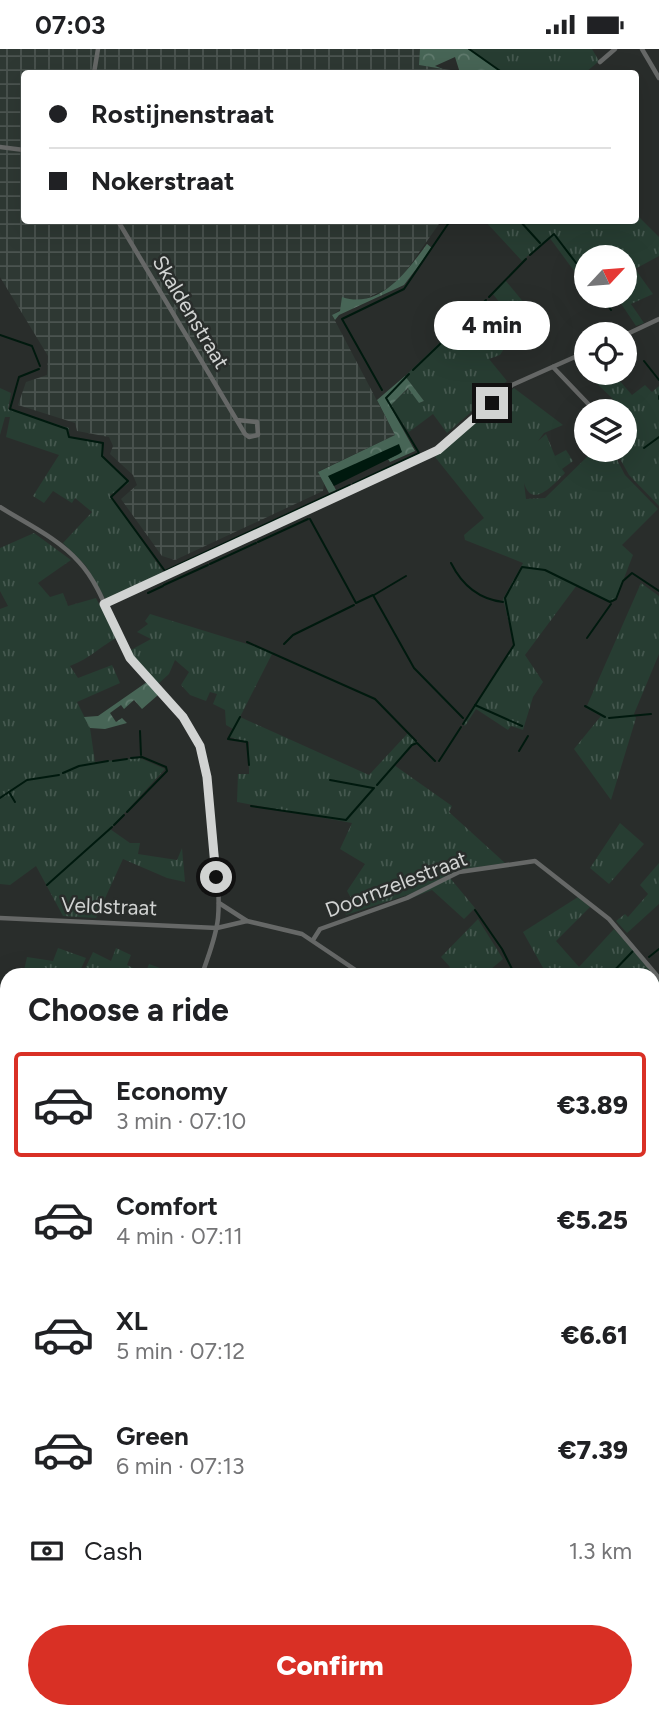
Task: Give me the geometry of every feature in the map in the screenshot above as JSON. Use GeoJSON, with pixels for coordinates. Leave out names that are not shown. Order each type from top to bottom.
{"type":"FeatureCollection","features":[{"type":"Feature","properties":{"kind":"street"},"geometry":{"type":"LineString","coordinates":[[94,70],[98,49]]}},
{"type":"Feature","properties":{"kind":"street"},"geometry":{"type":"LineString","coordinates":[[600,62],[615,49]]}},
{"type":"Feature","properties":{"kind":"street"},"geometry":{"type":"LineString","coordinates":[[642,49],[659,78]]}},
{"type":"Feature","properties":{"kind":"street"},"geometry":{"type":"LineString","coordinates":[[0,147],[21,150]]}},
{"type":"Feature","properties":{"kind":"street","name":"Skaldenstraat"},"geometry":{"type":"LineString","coordinates":[[120,224],[237,420],[249,437],[258,435],[257,422],[237,420]]}},
{"type":"Feature","properties":{"kind":"street"},"geometry":{"type":"LineString","coordinates":[[637,330],[659,320]]}},
{"type":"Feature","properties":{"kind":"street"},"geometry":{"type":"LineString","coordinates":[[104,604],[438,450],[512,385],[574,357]]}},
{"type":"Feature","properties":{"kind":"street"},"geometry":{"type":"LineString","coordinates":[[553,367],[584,399]]}},
{"type":"Feature","properties":{"kind":"street"},"geometry":{"type":"LineString","coordinates":[[0,507],[68,551],[83,568],[130,658],[183,717],[200,746],[207,777],[219,902],[217,928],[204,968]]}},
{"type":"Feature","properties":{"kind":"street","name":"Doornzelestraat"},"geometry":{"type":"LineString","coordinates":[[313,940],[320,929],[407,898],[458,872],[535,861],[609,919],[651,968]]}},
{"type":"Feature","properties":{"kind":"street"},"geometry":{"type":"LineString","coordinates":[[219,902],[247,921],[288,929],[313,940],[353,968]]}},
{"type":"Feature","properties":{"kind":"street","name":"Veldstraat"},"geometry":{"type":"LineString","coordinates":[[0,918],[217,928],[247,921]]}},
{"type":"Feature","properties":{"kind":"shaded area"},"geometry":{"type":"Polygon","coordinates":[[[0,49],[428,49],[419,65],[451,70],[21,70],[21,224],[439,224],[397,284],[363,300],[353,301],[332,315],[395,435],[319,471],[324,484],[323,491],[175,560],[162,556],[121,499],[137,485],[133,475],[110,454],[113,446],[109,437],[77,431],[75,423],[18,405],[26,382],[47,375],[48,356],[0,277],[0,49]]]}},
{"type":"Feature","properties":{"kind":"shaded area"},"geometry":{"type":"Polygon","coordinates":[[[399,444],[402,452],[399,454],[334,486],[328,476],[399,444]]]}},
{"type":"Feature","properties":{"kind":"green space"},"geometry":{"type":"Polygon","coordinates":[[[420,49],[469,49],[499,70],[459,70],[455,57],[435,66],[443,69],[419,65],[420,49]]]}},
{"type":"Feature","properties":{"kind":"green space"},"geometry":{"type":"Polygon","coordinates":[[[469,49],[592,49],[599,61],[588,70],[499,70],[469,49]]]}},
{"type":"Feature","properties":{"kind":"green space"},"geometry":{"type":"Polygon","coordinates":[[[639,217],[659,237],[659,256],[637,268],[637,245],[574,245],[574,271],[549,237],[522,261],[488,224],[639,224],[639,217]]]}},
{"type":"Feature","properties":{"kind":"green space"},"geometry":{"type":"Polygon","coordinates":[[[427,244],[432,248],[404,285],[339,315],[335,320],[332,315],[340,311],[342,297],[356,300],[380,293],[401,276],[427,244]]]}},
{"type":"Feature","properties":{"kind":"green space"},"geometry":{"type":"Polygon","coordinates":[[[637,272],[653,294],[637,301],[637,272]]]}},
{"type":"Feature","properties":{"kind":"green space"},"geometry":{"type":"Polygon","coordinates":[[[505,280],[535,316],[521,329],[492,293],[505,280]]]}},
{"type":"Feature","properties":{"kind":"green space"},"geometry":{"type":"Polygon","coordinates":[[[477,307],[507,344],[500,355],[489,359],[507,381],[447,433],[433,414],[409,432],[390,406],[409,388],[419,403],[424,401],[405,376],[477,307]]]}},
{"type":"Feature","properties":{"kind":"green space"},"geometry":{"type":"Polygon","coordinates":[[[624,308],[634,308],[644,323],[637,326],[637,322],[633,322],[624,308]]]}},
{"type":"Feature","properties":{"kind":"green space"},"geometry":{"type":"Polygon","coordinates":[[[405,376],[424,401],[419,403],[408,388],[390,406],[415,451],[390,462],[388,459],[399,454],[329,477],[336,490],[329,493],[318,472],[395,435],[377,400],[405,376]]]}},
{"type":"Feature","properties":{"kind":"green space"},"geometry":{"type":"Polygon","coordinates":[[[598,385],[623,385],[632,395],[645,385],[652,392],[659,386],[659,506],[629,475],[622,462],[637,462],[637,399],[613,399],[598,385]]]}},
{"type":"Feature","properties":{"kind":"green space"},"geometry":{"type":"Polygon","coordinates":[[[0,388],[11,393],[8,409],[69,428],[68,437],[101,443],[104,458],[129,483],[110,495],[164,573],[106,600],[86,566],[63,543],[92,512],[75,498],[72,503],[53,491],[44,503],[33,496],[59,455],[6,437],[10,417],[5,417],[0,435],[0,388]]]}},
{"type":"Feature","properties":{"kind":"green space"},"geometry":{"type":"Polygon","coordinates":[[[514,388],[563,425],[544,433],[538,441],[546,434],[555,456],[566,450],[573,461],[562,469],[565,473],[555,483],[538,495],[528,491],[524,483],[526,499],[545,498],[582,462],[618,462],[625,475],[658,509],[622,545],[633,555],[616,599],[608,601],[577,585],[525,655],[543,682],[533,697],[523,730],[511,726],[508,730],[476,709],[465,726],[462,724],[512,648],[514,642],[503,599],[523,563],[465,540],[464,535],[484,518],[435,457],[514,388]]]}},
{"type":"Feature","properties":{"kind":"green space"},"geometry":{"type":"Polygon","coordinates":[[[34,533],[71,560],[38,583],[50,597],[63,593],[68,606],[96,598],[116,638],[70,666],[78,678],[112,665],[120,683],[77,702],[90,728],[95,762],[140,758],[165,769],[110,829],[130,843],[140,843],[138,854],[177,860],[182,848],[185,882],[167,878],[123,859],[96,918],[63,916],[36,866],[10,885],[0,884],[0,609],[8,606],[0,591],[0,548],[34,533]]]}},
{"type":"Feature","properties":{"kind":"green space"},"geometry":{"type":"Polygon","coordinates":[[[641,583],[659,596],[659,654],[634,714],[636,718],[611,800],[574,749],[601,716],[586,708],[641,583]]]}},
{"type":"Feature","properties":{"kind":"green space"},"geometry":{"type":"Polygon","coordinates":[[[150,614],[273,652],[240,717],[369,775],[408,733],[416,742],[394,765],[452,806],[449,812],[505,863],[459,870],[410,894],[346,915],[343,908],[354,903],[347,891],[365,864],[340,849],[352,823],[237,802],[238,774],[249,774],[249,742],[229,737],[233,729],[226,725],[225,710],[213,704],[217,694],[210,692],[206,701],[190,695],[181,685],[189,672],[175,660],[169,674],[158,684],[129,651],[151,639],[137,632],[148,624],[145,621],[150,614]]]}},
{"type":"Feature","properties":{"kind":"green space"},"geometry":{"type":"Polygon","coordinates":[[[147,682],[158,695],[142,709],[134,700],[124,709],[121,705],[110,713],[116,722],[122,718],[127,723],[105,729],[90,728],[84,717],[98,716],[147,682]]]}},
{"type":"Feature","properties":{"kind":"green space"},"geometry":{"type":"Polygon","coordinates":[[[620,823],[644,844],[609,884],[590,868],[620,823]]]}},
{"type":"Feature","properties":{"kind":"green space"},"geometry":{"type":"Polygon","coordinates":[[[659,863],[659,904],[627,933],[616,921],[625,914],[628,917],[648,894],[640,885],[659,863]]]}},
{"type":"Feature","properties":{"kind":"green space"},"geometry":{"type":"Polygon","coordinates":[[[450,878],[475,908],[464,919],[432,890],[404,901],[450,878]]]}},
{"type":"Feature","properties":{"kind":"green space"},"geometry":{"type":"Polygon","coordinates":[[[578,897],[590,907],[556,941],[579,967],[614,929],[650,968],[543,968],[523,932],[578,897]]]}},
{"type":"Feature","properties":{"kind":"green space"},"geometry":{"type":"Polygon","coordinates":[[[478,919],[503,959],[492,968],[449,968],[441,957],[478,919]]]}},
{"type":"Feature","properties":{"kind":"green space"},"geometry":{"type":"Polygon","coordinates":[[[58,948],[86,958],[81,968],[25,968],[27,957],[53,961],[58,948]]]}},
{"type":"Feature","properties":{"kind":"green space"},"geometry":{"type":"Polygon","coordinates":[[[116,948],[131,955],[127,965],[133,968],[85,968],[93,952],[111,961],[116,948]]]}},
{"type":"Feature","properties":{"kind":"waterway"},"geometry":{"type":"LineString","coordinates":[[469,49],[499,70]]}},
{"type":"Feature","properties":{"kind":"waterway"},"geometry":{"type":"LineString","coordinates":[[382,390],[342,319],[404,289],[448,224]]}},
{"type":"Feature","properties":{"kind":"waterway"},"geometry":{"type":"LineString","coordinates":[[523,224],[540,243]]}},
{"type":"Feature","properties":{"kind":"waterway"},"geometry":{"type":"LineString","coordinates":[[530,255],[554,234],[574,260]]}},
{"type":"Feature","properties":{"kind":"waterway"},"geometry":{"type":"LineString","coordinates":[[489,297],[526,259]]}},
{"type":"Feature","properties":{"kind":"waterway"},"geometry":{"type":"LineString","coordinates":[[413,370],[486,300]]}},
{"type":"Feature","properties":{"kind":"waterway"},"geometry":{"type":"LineString","coordinates":[[0,335],[32,346],[40,366]]}},
{"type":"Feature","properties":{"kind":"waterway"},"geometry":{"type":"LineString","coordinates":[[644,361],[659,380]]}},
{"type":"Feature","properties":{"kind":"waterway"},"geometry":{"type":"LineString","coordinates":[[39,369],[19,377],[10,409],[67,429],[69,437],[103,443],[102,456],[128,481],[111,497],[165,571],[350,485]]}},
{"type":"Feature","properties":{"kind":"waterway"},"geometry":{"type":"LineString","coordinates":[[353,484],[419,453],[386,398],[409,374]]}},
{"type":"Feature","properties":{"kind":"waterway"},"geometry":{"type":"LineString","coordinates":[[644,448],[659,437]]}},
{"type":"Feature","properties":{"kind":"waterway"},"geometry":{"type":"LineString","coordinates":[[258,542],[308,519]]}},
{"type":"Feature","properties":{"kind":"waterway"},"geometry":{"type":"LineString","coordinates":[[310,519],[356,603],[373,595],[414,668],[463,718]]}},
{"type":"Feature","properties":{"kind":"waterway"},"geometry":{"type":"LineString","coordinates":[[210,564],[256,543]]}},
{"type":"Feature","properties":{"kind":"waterway"},"geometry":{"type":"LineString","coordinates":[[451,563],[460,578],[472,590],[486,598],[503,602]]}},
{"type":"Feature","properties":{"kind":"waterway"},"geometry":{"type":"LineString","coordinates":[[164,585],[208,565]]}},
{"type":"Feature","properties":{"kind":"waterway"},"geometry":{"type":"LineString","coordinates":[[463,724],[514,645],[505,598],[522,567],[545,570],[610,602],[616,599],[623,581],[632,573],[659,591]]}},
{"type":"Feature","properties":{"kind":"waterway"},"geometry":{"type":"LineString","coordinates":[[374,595],[406,576]]}},
{"type":"Feature","properties":{"kind":"waterway"},"geometry":{"type":"LineString","coordinates":[[148,593],[163,586]]}},
{"type":"Feature","properties":{"kind":"waterway"},"geometry":{"type":"LineString","coordinates":[[587,638],[611,604]]}},
{"type":"Feature","properties":{"kind":"waterway"},"geometry":{"type":"LineString","coordinates":[[284,644],[293,635],[354,605]]}},
{"type":"Feature","properties":{"kind":"waterway"},"geometry":{"type":"LineString","coordinates":[[247,642],[375,699],[416,741]]}},
{"type":"Feature","properties":{"kind":"waterway"},"geometry":{"type":"LineString","coordinates":[[475,705],[522,726]]}},
{"type":"Feature","properties":{"kind":"waterway"},"geometry":{"type":"LineString","coordinates":[[585,706],[605,717]]}},
{"type":"Feature","properties":{"kind":"waterway"},"geometry":{"type":"LineString","coordinates":[[609,718],[651,714]]}},
{"type":"Feature","properties":{"kind":"waterway"},"geometry":{"type":"LineString","coordinates":[[240,717],[228,739],[247,742],[249,765]]}},
{"type":"Feature","properties":{"kind":"waterway"},"geometry":{"type":"LineString","coordinates":[[439,761],[461,727]]}},
{"type":"Feature","properties":{"kind":"waterway"},"geometry":{"type":"LineString","coordinates":[[140,731],[141,755]]}},
{"type":"Feature","properties":{"kind":"waterway"},"geometry":{"type":"LineString","coordinates":[[519,751],[528,736]]}},
{"type":"Feature","properties":{"kind":"waterway"},"geometry":{"type":"LineString","coordinates":[[377,785],[412,745],[417,743],[435,761]]}},
{"type":"Feature","properties":{"kind":"waterway"},"geometry":{"type":"LineString","coordinates":[[127,812],[167,771],[166,767],[142,757],[131,758]]}},
{"type":"Feature","properties":{"kind":"waterway"},"geometry":{"type":"LineString","coordinates":[[113,761],[127,759]]}},
{"type":"Feature","properties":{"kind":"waterway"},"geometry":{"type":"LineString","coordinates":[[63,773],[79,766],[108,761]]}},
{"type":"Feature","properties":{"kind":"waterway"},"geometry":{"type":"LineString","coordinates":[[0,798],[27,780],[59,775]]}},
{"type":"Feature","properties":{"kind":"waterway"},"geometry":{"type":"LineString","coordinates":[[330,780],[373,788]]}},
{"type":"Feature","properties":{"kind":"waterway"},"geometry":{"type":"LineString","coordinates":[[251,806],[346,820],[374,788]]}},
{"type":"Feature","properties":{"kind":"waterway"},"geometry":{"type":"LineString","coordinates":[[9,792],[15,802]]}},
{"type":"Feature","properties":{"kind":"waterway"},"geometry":{"type":"LineString","coordinates":[[114,825],[124,815]]}},
{"type":"Feature","properties":{"kind":"waterway"},"geometry":{"type":"LineString","coordinates":[[47,885],[112,827]]}},
{"type":"Feature","properties":{"kind":"waterway"},"geometry":{"type":"LineString","coordinates":[[475,910],[512,968]]}},
{"type":"Feature","properties":{"kind":"waterway"},"geometry":{"type":"LineString","coordinates":[[649,957],[659,949]]}},
{"type":"Feature","properties":{"kind":"waterway"},"geometry":{"type":"LineString","coordinates":[[617,968],[633,951]]}},
{"type":"Feature","properties":{"kind":"route"},"geometry":{"type":"LineString","coordinates":[[216,877],[207,777],[200,746],[183,717],[130,658],[104,604],[186,569],[438,450],[492,403]]}}]}
